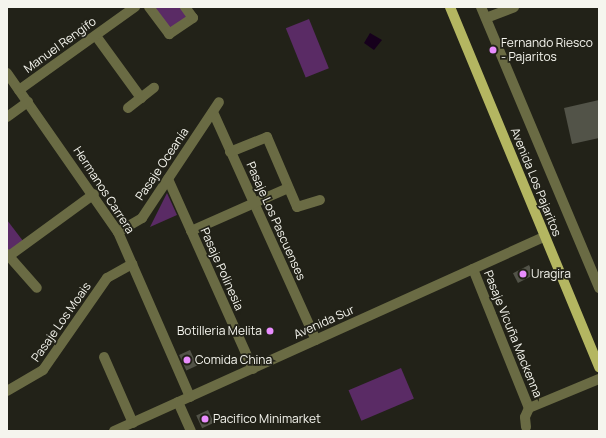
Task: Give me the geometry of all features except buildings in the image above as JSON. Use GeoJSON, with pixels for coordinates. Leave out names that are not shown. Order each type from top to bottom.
{"type":"FeatureCollection","features":[{"type":"Feature","properties":{"kind":"main road","name":"Avenida Los Pajaritos"},"geometry":{"type":"LineString","coordinates":[[450,7],[599,367]]}},
{"type":"Feature","properties":{"kind":"street","name":"Manuel Rengifo"},"geometry":{"type":"LineString","coordinates":[[20,90],[135,7]]}},
{"type":"Feature","properties":{"kind":"street"},"geometry":{"type":"LineString","coordinates":[[149,7],[170,34],[193,18],[185,7]]}},
{"type":"Feature","properties":{"kind":"street","name":"Avenida Los Pajaritos"},"geometry":{"type":"LineString","coordinates":[[481,7],[599,288]]}},
{"type":"Feature","properties":{"kind":"street"},"geometry":{"type":"LineString","coordinates":[[486,18],[514,7]]}},
{"type":"Feature","properties":{"kind":"street"},"geometry":{"type":"LineString","coordinates":[[96,36],[141,98]]}},
{"type":"Feature","properties":{"kind":"street","name":"Hermanos Carrera"},"geometry":{"type":"LineString","coordinates":[[7,73],[94,194],[118,232],[190,397]]}},
{"type":"Feature","properties":{"kind":"street"},"geometry":{"type":"LineString","coordinates":[[128,108],[154,88]]}},
{"type":"Feature","properties":{"kind":"street"},"geometry":{"type":"LineString","coordinates":[[7,117],[28,102]]}},
{"type":"Feature","properties":{"kind":"street","name":"Pasaje Oceanía"},"geometry":{"type":"LineString","coordinates":[[118,232],[142,218],[219,102]]}},
{"type":"Feature","properties":{"kind":"street","name":"Pasaje Los Pascuenses"},"geometry":{"type":"LineString","coordinates":[[213,112],[316,340]]}},
{"type":"Feature","properties":{"kind":"street"},"geometry":{"type":"LineString","coordinates":[[230,152],[267,137],[298,208],[320,200]]}},
{"type":"Feature","properties":{"kind":"street","name":"Pasaje Polinesia"},"geometry":{"type":"LineString","coordinates":[[168,179],[253,369]]}},
{"type":"Feature","properties":{"kind":"street"},"geometry":{"type":"LineString","coordinates":[[191,231],[288,188]]}},
{"type":"Feature","properties":{"kind":"street"},"geometry":{"type":"LineString","coordinates":[[37,288],[8,255],[94,194]]}},
{"type":"Feature","properties":{"kind":"street","name":"Avenida Sur"},"geometry":{"type":"LineString","coordinates":[[114,431],[544,237]]}},
{"type":"Feature","properties":{"kind":"street","name":"Pasaje Los Moais"},"geometry":{"type":"LineString","coordinates":[[7,391],[43,370],[107,278],[132,264]]}},
{"type":"Feature","properties":{"kind":"street","name":"Pasaje Vicuña Mackenna"},"geometry":{"type":"LineString","coordinates":[[473,270],[530,408]]}},
{"type":"Feature","properties":{"kind":"street"},"geometry":{"type":"LineString","coordinates":[[104,357],[133,423]]}},
{"type":"Feature","properties":{"kind":"street","name":"Pasaje Vicuña Mackenna"},"geometry":{"type":"LineString","coordinates":[[526,427],[525,417],[530,408],[599,379]]}},
{"type":"Feature","properties":{"kind":"street"},"geometry":{"type":"LineString","coordinates":[[178,402],[191,431]]}},
{"type":"Feature","properties":{"kind":"shaded area"},"geometry":{"type":"Polygon","coordinates":[[[154,7],[181,7],[189,18],[171,31],[154,7]]]}},
{"type":"Feature","properties":{"kind":"shaded area"},"geometry":{"type":"Polygon","coordinates":[[[309,19],[329,68],[306,78],[286,28],[309,19]]]}},
{"type":"Feature","properties":{"kind":"shaded area"},"geometry":{"type":"Polygon","coordinates":[[[370,33],[382,40],[374,50],[364,43],[370,33]]]}},
{"type":"Feature","properties":{"kind":"shaded area"},"geometry":{"type":"Polygon","coordinates":[[[167,193],[177,215],[150,227],[167,193]]]}},
{"type":"Feature","properties":{"kind":"shaded area"},"geometry":{"type":"Polygon","coordinates":[[[7,220],[23,241],[9,252],[7,250],[7,220]]]}},
{"type":"Feature","properties":{"kind":"shaded area"},"geometry":{"type":"Polygon","coordinates":[[[401,368],[414,398],[361,421],[349,390],[401,368]]]}},
{"type":"Feature","properties":{"kind":"place","name":"Fernando Riesco - Pajaritos"},"geometry":{"type":"Point","coordinates":[493,50]}},
{"type":"Feature","properties":{"kind":"place","name":"Uragira"},"geometry":{"type":"Point","coordinates":[523,274]}},
{"type":"Feature","properties":{"kind":"place","name":"Botilleria Melita"},"geometry":{"type":"Point","coordinates":[270,331]}},
{"type":"Feature","properties":{"kind":"place","name":"Comida China"},"geometry":{"type":"Point","coordinates":[187,360]}},
{"type":"Feature","properties":{"kind":"place","name":"Pacifico Minimarket"},"geometry":{"type":"Point","coordinates":[205,419]}}]}
